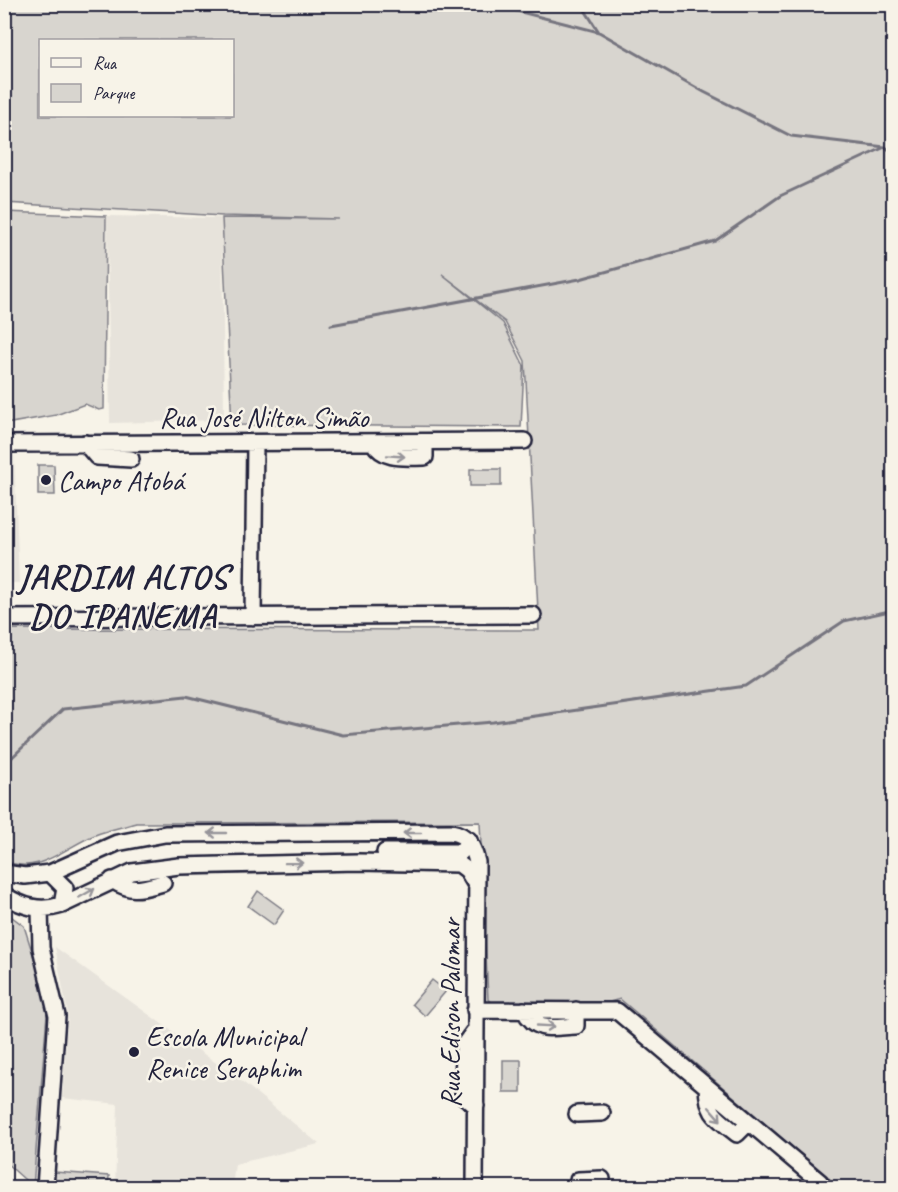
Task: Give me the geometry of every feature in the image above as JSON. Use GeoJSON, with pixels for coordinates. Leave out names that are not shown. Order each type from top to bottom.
{"type":"FeatureCollection","features":[{"type":"Feature","properties":{"kind":"street","name":"Rua José Nilton Simão"},"geometry":{"type":"LineString","coordinates":[[4,444],[524,441]]}},
{"type":"Feature","properties":{"kind":"street"},"geometry":{"type":"LineString","coordinates":[[85,443],[97,456],[131,459]]}},
{"type":"Feature","properties":{"kind":"street"},"geometry":{"type":"LineString","coordinates":[[254,617],[255,443]]}},
{"type":"Feature","properties":{"kind":"street"},"geometry":{"type":"LineString","coordinates":[[4,618],[533,615]]}},
{"type":"Feature","properties":{"kind":"street"},"geometry":{"type":"LineString","coordinates":[[4,873],[25,876],[50,873],[117,843],[165,834],[451,832],[469,840],[461,852],[379,852],[358,862]]}},
{"type":"Feature","properties":{"kind":"street","name":"Rua Edison Palomar"},"geometry":{"type":"LineString","coordinates":[[469,840],[477,862],[475,1188]]}},
{"type":"Feature","properties":{"kind":"street"},"geometry":{"type":"LineString","coordinates":[[25,876],[15,886],[10,899],[40,909],[62,905],[112,880],[144,869],[179,866],[358,862],[459,864],[467,870],[476,885]]}},
{"type":"Feature","properties":{"kind":"street"},"geometry":{"type":"LineString","coordinates":[[112,880],[125,888],[136,890],[163,883],[144,869]]}},
{"type":"Feature","properties":{"kind":"street"},"geometry":{"type":"LineString","coordinates":[[50,873],[65,888],[62,905]]}},
{"type":"Feature","properties":{"kind":"street"},"geometry":{"type":"LineString","coordinates":[[40,909],[41,948],[57,1016],[45,1187]]}},
{"type":"Feature","properties":{"kind":"street"},"geometry":{"type":"LineString","coordinates":[[475,1011],[617,1011],[820,1182],[819,1188]]}},
{"type":"Feature","properties":{"kind":"street"},"geometry":{"type":"LineString","coordinates":[[577,1114],[602,1113]]}},
{"type":"Feature","properties":{"kind":"street"},"geometry":{"type":"LineString","coordinates":[[578,1180],[602,1179]]}},
{"type":"Feature","properties":{"kind":"shaded area"},"geometry":{"type":"Polygon","coordinates":[[[107,216],[222,218],[224,420],[110,423],[107,216]]]}},
{"type":"Feature","properties":{"kind":"shaded area"},"geometry":{"type":"Polygon","coordinates":[[[5,452],[14,452],[19,583],[5,583],[5,452]]]}},
{"type":"Feature","properties":{"kind":"shaded area"},"geometry":{"type":"Polygon","coordinates":[[[55,947],[244,1083],[319,1144],[235,1164],[232,1187],[115,1187],[118,1104],[62,1098],[68,1015],[55,947]]]}},
{"type":"Feature","properties":{"kind":"green space"},"geometry":{"type":"Polygon","coordinates":[[[5,5],[893,5],[893,1187],[839,1187],[620,999],[602,1004],[495,1003],[488,1000],[480,822],[136,823],[95,835],[40,863],[17,865],[5,861],[5,629],[539,630],[525,361],[505,322],[442,274],[503,323],[524,366],[521,427],[232,425],[222,218],[339,219],[223,216],[5,203],[5,5]]]}},
{"type":"Feature","properties":{"kind":"green space"},"geometry":{"type":"Polygon","coordinates":[[[5,212],[106,216],[104,409],[99,410],[85,404],[56,415],[5,424],[5,212]]]}},
{"type":"Feature","properties":{"kind":"green space","name":"Campo Atobá"},"geometry":{"type":"Polygon","coordinates":[[[38,465],[54,465],[55,495],[38,495],[38,465]]]}},
{"type":"Feature","properties":{"kind":"green space"},"geometry":{"type":"Polygon","coordinates":[[[470,469],[501,469],[501,486],[470,486],[470,469]]]}},
{"type":"Feature","properties":{"kind":"green space"},"geometry":{"type":"Polygon","coordinates":[[[258,891],[284,910],[274,925],[248,906],[258,891]]]}},
{"type":"Feature","properties":{"kind":"green space"},"geometry":{"type":"Polygon","coordinates":[[[4,911],[24,926],[48,1002],[33,1187],[5,1162],[4,911]]]}},
{"type":"Feature","properties":{"kind":"green space"},"geometry":{"type":"Polygon","coordinates":[[[432,980],[446,991],[425,1016],[412,1004],[432,980]]]}},
{"type":"Feature","properties":{"kind":"green space"},"geometry":{"type":"Polygon","coordinates":[[[503,1060],[521,1060],[521,1092],[503,1092],[503,1060]]]}},
{"type":"Feature","properties":{"kind":"green space"},"geometry":{"type":"Polygon","coordinates":[[[54,1172],[109,1176],[108,1187],[54,1187],[54,1172]]]}},
{"type":"Feature","properties":{"kind":"waterway"},"geometry":{"type":"LineString","coordinates":[[350,4],[355,8],[443,12],[493,5],[599,32],[704,92],[791,136],[885,147],[894,153]]}},
{"type":"Feature","properties":{"kind":"waterway"},"geometry":{"type":"LineString","coordinates":[[581,4],[599,32]]}},
{"type":"Feature","properties":{"kind":"waterway"},"geometry":{"type":"LineString","coordinates":[[331,325],[580,279],[715,241],[780,196],[885,147]]}},
{"type":"Feature","properties":{"kind":"waterway"},"geometry":{"type":"LineString","coordinates":[[4,765],[63,709],[186,696],[343,735],[493,722],[746,686],[844,621],[894,610]]}},
{"type":"Feature","properties":{"kind":"place","name":"Campo Atobá"},"geometry":{"type":"Point","coordinates":[46,480]}},
{"type":"Feature","properties":{"kind":"place","name":"Escola Municipal Renice Seraphim"},"geometry":{"type":"Point","coordinates":[134,1052]}},
{"type":"Feature","properties":{"kind":"district","name":"JARDIM ALTOS DO IPANEMA"},"geometry":{"type":"Point","coordinates":[123,596]}}]}
